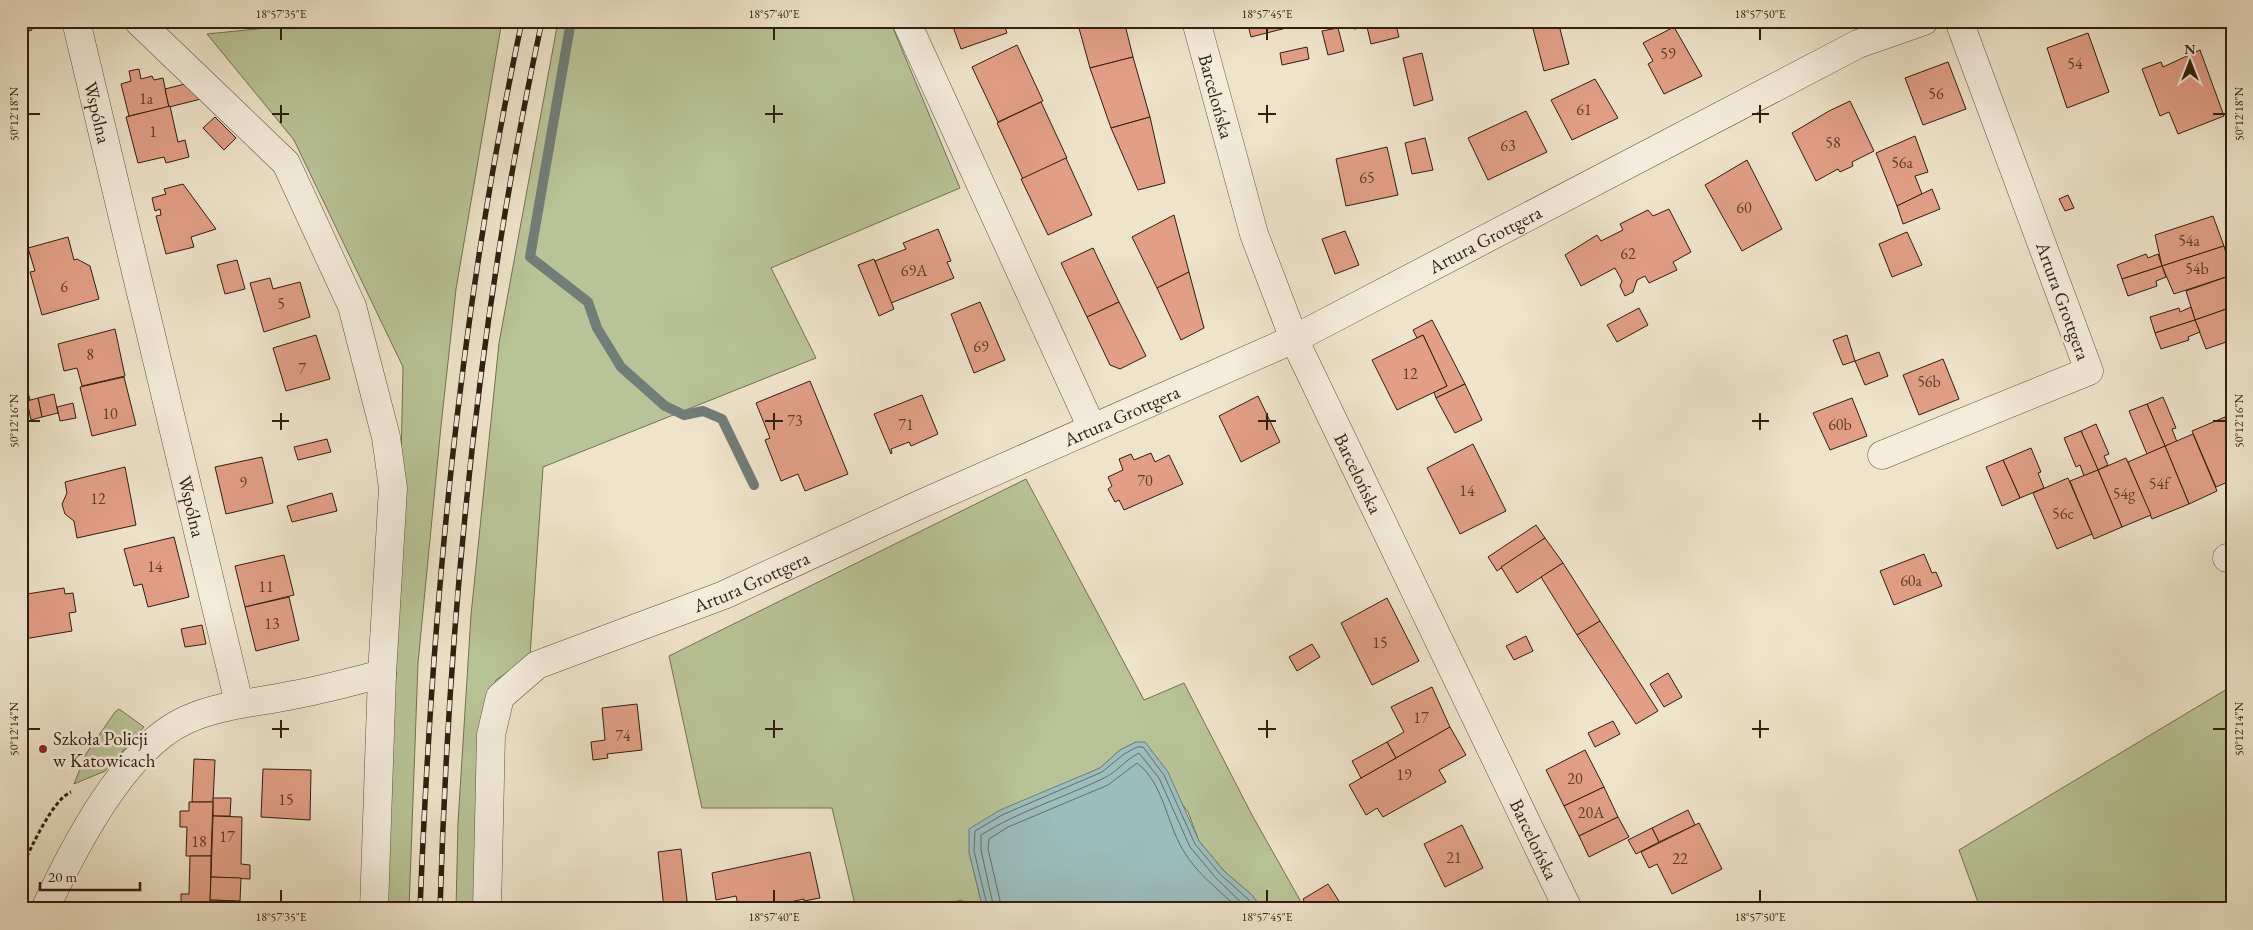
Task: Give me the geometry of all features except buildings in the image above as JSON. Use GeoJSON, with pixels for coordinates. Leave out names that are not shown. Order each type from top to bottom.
{"type":"FeatureCollection","features":[{"type":"Feature","properties":{"kind":"street","name":"Wspólna"},"geometry":{"type":"LineString","coordinates":[[76,21],[239,703]]}},
{"type":"Feature","properties":{"kind":"street"},"geometry":{"type":"LineString","coordinates":[[138,21],[286,163],[352,306],[386,437],[393,488],[382,674],[374,909]]}},
{"type":"Feature","properties":{"kind":"street"},"geometry":{"type":"LineString","coordinates":[[906,21],[1092,428]]}},
{"type":"Feature","properties":{"kind":"street","name":"Barcelońska"},"geometry":{"type":"LineString","coordinates":[[1196,21],[1254,234],[1294,339],[1568,909]]}},
{"type":"Feature","properties":{"kind":"street","name":"Artura Grottgera"},"geometry":{"type":"LineString","coordinates":[[488,909],[491,735],[500,697],[537,665],[724,596],[921,504],[1294,339],[1858,44],[1924,21]]}},
{"type":"Feature","properties":{"kind":"street","name":"Artura Grottgera"},"geometry":{"type":"LineString","coordinates":[[1882,456],[2089,371],[1959,21]]}},
{"type":"Feature","properties":{"kind":"street"},"geometry":{"type":"LineString","coordinates":[[44,909],[71,856],[100,808],[126,771],[149,745],[184,720],[239,703],[293,696],[382,674]]}},
{"type":"Feature","properties":{"kind":"path"},"geometry":{"type":"LineString","coordinates":[[21,868],[55,807],[66,795]]}},
{"type":"Feature","properties":{"kind":"green space"},"geometry":{"type":"Polygon","coordinates":[[[335,21],[502,21],[456,289],[441,426],[418,663],[409,909],[381,909],[401,463],[403,367],[294,140],[207,34],[335,21]]]}},
{"type":"Feature","properties":{"kind":"green space"},"geometry":{"type":"Polygon","coordinates":[[[558,21],[890,21],[960,188],[771,268],[816,358],[543,467],[530,656],[496,680],[487,714],[478,909],[456,909],[458,823],[471,615],[499,343],[558,21]]]}},
{"type":"Feature","properties":{"kind":"green space"},"geometry":{"type":"Polygon","coordinates":[[[1026,479],[1144,700],[1184,683],[1252,815],[1305,909],[1262,909],[1252,895],[1224,871],[1199,841],[1188,812],[1136,742],[1120,750],[1100,768],[1028,800],[969,852],[983,909],[964,909],[962,900],[920,909],[856,909],[832,808],[702,808],[669,656],[1026,479]]]}},
{"type":"Feature","properties":{"kind":"green space"},"geometry":{"type":"Polygon","coordinates":[[[2232,686],[2232,909],[1975,909],[1979,905],[1959,850],[2232,686]]]}},
{"type":"Feature","properties":{"kind":"green space"},"geometry":{"type":"Polygon","coordinates":[[[119,709],[144,727],[105,771],[74,784],[86,754],[119,709]]]}},
{"type":"Feature","properties":{"kind":"water"},"geometry":{"type":"Polygon","coordinates":[[[1136,742],[1145,742],[1168,772],[1199,841],[1224,871],[1252,895],[1262,909],[983,909],[969,852],[969,829],[1000,810],[1100,768],[1120,750],[1136,742]]]}},
{"type":"Feature","properties":{"kind":"waterway"},"geometry":{"type":"LineString","coordinates":[[571,21],[530,257],[588,302],[597,328],[621,367],[665,406],[684,415],[703,411],[722,419],[754,485]]}},
{"type":"Feature","properties":{"kind":"railway"},"geometry":{"type":"LineString","coordinates":[[420,909],[432,686],[452,463],[481,241],[522,21]]}},
{"type":"Feature","properties":{"kind":"railway"},"geometry":{"type":"LineString","coordinates":[[440,909],[444,797],[451,686],[459,574],[470,463],[500,241],[542,21]]}},
{"type":"Feature","properties":{"kind":"place","name":"Szkoła Policji w Katowicach"},"geometry":{"type":"Point","coordinates":[43,749]}}]}
